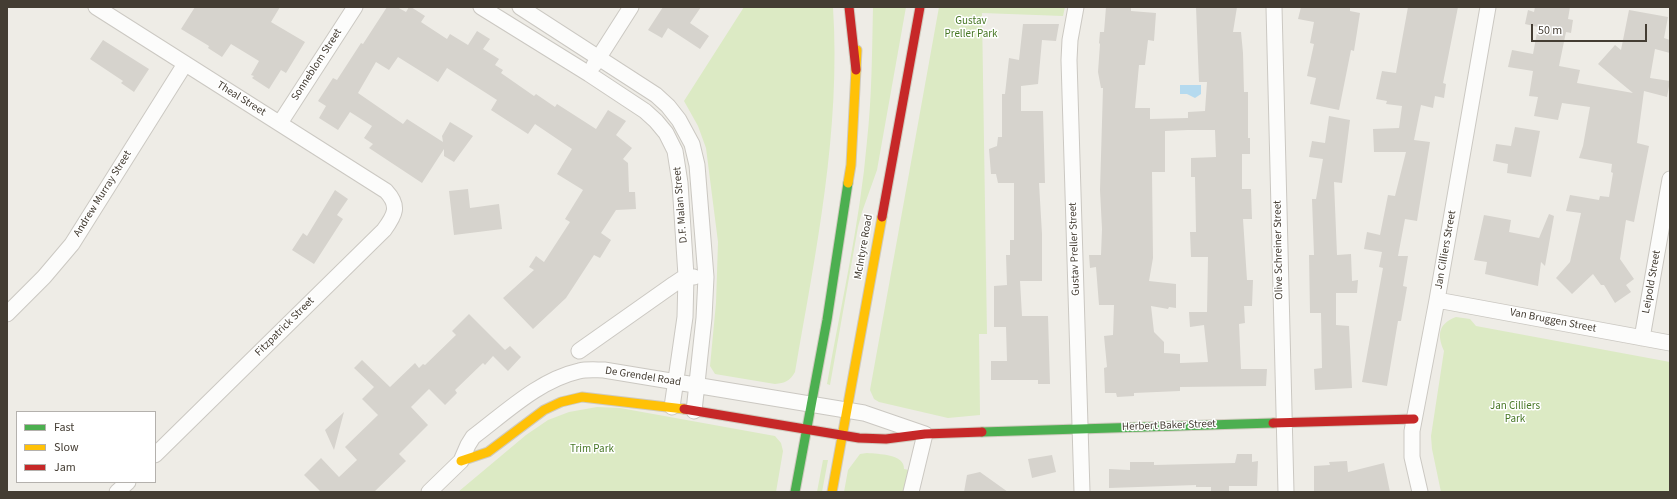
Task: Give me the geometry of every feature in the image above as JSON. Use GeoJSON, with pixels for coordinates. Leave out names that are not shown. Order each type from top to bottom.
{"type":"FeatureCollection","features":[{"type":"Feature","properties":{"kind":"main road"},"geometry":{"type":"LineString","coordinates":[[849,7],[856,70]]}},
{"type":"Feature","properties":{"kind":"main road","name":"McIntyre Road"},"geometry":{"type":"LineString","coordinates":[[832,492],[920,7]]}},
{"type":"Feature","properties":{"kind":"main road"},"geometry":{"type":"LineString","coordinates":[[795,492],[810,404],[827,320],[851,165],[859,18]]}},
{"type":"Feature","properties":{"kind":"main road","name":"De Grendel Road"},"geometry":{"type":"LineString","coordinates":[[461,461],[488,452],[544,410],[561,402],[582,397],[672,407],[841,436]]}},
{"type":"Feature","properties":{"kind":"main road","name":"Herbert Baker Street"},"geometry":{"type":"LineString","coordinates":[[841,436],[886,439],[925,434],[1414,419]]}},
{"type":"Feature","properties":{"kind":"street","name":"Theal Street"},"geometry":{"type":"LineString","coordinates":[[96,7],[386,191]]}},
{"type":"Feature","properties":{"kind":"street","name":"Sonneblom Street"},"geometry":{"type":"LineString","coordinates":[[280,123],[355,7]]}},
{"type":"Feature","properties":{"kind":"street","name":"D.F. Malan Street"},"geometry":{"type":"LineString","coordinates":[[481,7],[589,74],[645,111],[666,133],[675,151],[680,183],[686,276],[685,317],[672,407]]}},
{"type":"Feature","properties":{"kind":"street","name":"D.F. Malan Street"},"geometry":{"type":"LineString","coordinates":[[520,7],[656,95],[668,106],[679,120],[692,144],[697,165],[706,277],[698,386],[694,411]]}},
{"type":"Feature","properties":{"kind":"street"},"geometry":{"type":"LineString","coordinates":[[589,74],[631,7]]}},
{"type":"Feature","properties":{"kind":"street","name":"Gustav Preller Street"},"geometry":{"type":"LineString","coordinates":[[1076,7],[1069,54],[1082,492]]}},
{"type":"Feature","properties":{"kind":"street","name":"Olive Schreiner Street"},"geometry":{"type":"LineString","coordinates":[[1274,7],[1286,492]]}},
{"type":"Feature","properties":{"kind":"street","name":"Jan Cilliers Street"},"geometry":{"type":"LineString","coordinates":[[1420,492],[1412,457],[1412,431],[1437,300],[1488,7]]}},
{"type":"Feature","properties":{"kind":"street","name":"Andrew Murray Street"},"geometry":{"type":"LineString","coordinates":[[7,314],[44,277],[72,244],[185,64]]}},
{"type":"Feature","properties":{"kind":"street","name":"Leipold Street"},"geometry":{"type":"LineString","coordinates":[[1642,338],[1670,179]]}},
{"type":"Feature","properties":{"kind":"street","name":"Fitzpatrick Street"},"geometry":{"type":"LineString","coordinates":[[156,454],[384,230],[392,219],[395,204],[392,197],[386,191]]}},
{"type":"Feature","properties":{"kind":"street"},"geometry":{"type":"LineString","coordinates":[[579,351],[686,276],[706,277]]}},
{"type":"Feature","properties":{"kind":"street","name":"Van Bruggen Street"},"geometry":{"type":"LineString","coordinates":[[1437,300],[1670,343]]}},
{"type":"Feature","properties":{"kind":"street","name":"De Grendel Road"},"geometry":{"type":"LineString","coordinates":[[429,492],[461,461],[473,437],[536,390],[562,376],[580,371],[604,370],[846,410]]}},
{"type":"Feature","properties":{"kind":"street","name":"Herbert Baker Street"},"geometry":{"type":"LineString","coordinates":[[846,410],[882,418],[925,434]]}},
{"type":"Feature","properties":{"kind":"street"},"geometry":{"type":"LineString","coordinates":[[911,492],[925,434]]}},
{"type":"Feature","properties":{"kind":"street"},"geometry":{"type":"LineString","coordinates":[[118,492],[127,483]]}},
{"type":"Feature","properties":{"kind":"green space"},"geometry":{"type":"Polygon","coordinates":[[[744,7],[833,7],[835,53],[830,145],[818,236],[795,372],[787,381],[775,384],[715,374],[710,366],[716,303],[718,242],[706,148],[698,126],[684,101],[744,7]]]}},
{"type":"Feature","properties":{"kind":"green space"},"geometry":{"type":"Polygon","coordinates":[[[873,7],[906,7],[877,170],[858,227],[830,385],[827,384],[855,233],[864,172],[872,74],[873,7]]]}},
{"type":"Feature","properties":{"kind":"green space","name":"Gustav Preller Park"},"geometry":{"type":"Polygon","coordinates":[[[939,7],[1065,7],[1063,16],[982,13],[987,334],[979,334],[980,415],[948,418],[879,402],[874,399],[870,390],[939,7]]]}},
{"type":"Feature","properties":{"kind":"green space","name":"Jan Cilliers Park"},"geometry":{"type":"Polygon","coordinates":[[[1456,317],[1470,319],[1476,326],[1670,362],[1670,492],[1441,492],[1432,449],[1431,436],[1444,351],[1440,340],[1440,335],[1442,327],[1456,317]]]}},
{"type":"Feature","properties":{"kind":"green space","name":"Trim Park"},"geometry":{"type":"Polygon","coordinates":[[[597,407],[620,408],[775,436],[781,443],[783,451],[776,492],[458,492],[526,435],[548,420],[569,412],[597,407]]]}},
{"type":"Feature","properties":{"kind":"green space"},"geometry":{"type":"Polygon","coordinates":[[[867,453],[890,456],[900,460],[904,469],[909,470],[904,492],[844,492],[848,470],[860,454],[867,453]]]}},
{"type":"Feature","properties":{"kind":"green space"},"geometry":{"type":"Polygon","coordinates":[[[823,460],[828,460],[822,492],[817,492],[823,460]]]}},
{"type":"Feature","properties":{"kind":"water"},"geometry":{"type":"Polygon","coordinates":[[[1180,85],[1201,85],[1201,94],[1195,98],[1187,94],[1180,94],[1180,85]]]}},
{"type":"Feature","properties":{"kind":"building"},"geometry":{"type":"Polygon","coordinates":[[[195,7],[280,7],[271,22],[305,42],[286,73],[281,70],[269,89],[252,78],[254,76],[251,75],[259,61],[231,44],[222,57],[208,48],[209,46],[181,29],[195,7]]]}},
{"type":"Feature","properties":{"kind":"building"},"geometry":{"type":"Polygon","coordinates":[[[387,7],[397,7],[406,12],[409,7],[411,7],[425,16],[421,22],[447,39],[450,34],[468,45],[477,31],[490,39],[483,49],[499,59],[495,65],[503,70],[501,73],[534,96],[536,94],[555,107],[557,104],[596,129],[608,110],[626,121],[616,135],[632,148],[623,159],[628,163],[629,192],[635,192],[636,209],[616,210],[601,233],[611,240],[600,258],[594,255],[566,298],[533,329],[503,298],[534,270],[529,267],[536,256],[544,262],[570,222],[565,219],[583,190],[557,174],[572,149],[535,124],[528,134],[491,110],[497,100],[447,68],[438,82],[398,57],[389,70],[376,62],[358,93],[403,124],[407,119],[443,142],[442,136],[450,122],[473,136],[454,162],[444,156],[444,149],[422,183],[369,148],[373,144],[364,138],[372,126],[350,112],[338,130],[319,118],[326,106],[318,101],[333,78],[337,80],[387,7]]]}},
{"type":"Feature","properties":{"kind":"building"},"geometry":{"type":"Polygon","coordinates":[[[663,7],[701,7],[690,23],[709,36],[700,49],[668,28],[662,38],[648,30],[663,7]]]}},
{"type":"Feature","properties":{"kind":"building"},"geometry":{"type":"Polygon","coordinates":[[[1106,7],[1131,7],[1131,11],[1156,13],[1154,41],[1148,40],[1145,65],[1139,65],[1135,108],[1150,108],[1150,119],[1188,118],[1188,112],[1205,111],[1207,82],[1199,82],[1196,7],[1237,7],[1233,32],[1241,32],[1244,92],[1248,92],[1248,138],[1250,138],[1250,154],[1242,154],[1242,189],[1251,189],[1252,219],[1243,219],[1247,280],[1253,280],[1252,306],[1244,306],[1245,323],[1239,324],[1241,369],[1267,369],[1266,386],[1180,387],[1180,391],[1134,393],[1134,396],[1117,397],[1116,393],[1105,393],[1104,368],[1107,367],[1104,336],[1113,335],[1114,305],[1099,305],[1096,267],[1090,268],[1089,255],[1101,255],[1102,229],[1100,190],[1103,88],[1101,88],[1098,72],[1100,32],[1104,32],[1106,7]],[[1215,130],[1165,131],[1165,172],[1152,172],[1153,258],[1149,281],[1176,284],[1176,308],[1169,307],[1168,309],[1151,306],[1154,332],[1164,342],[1164,353],[1180,354],[1180,363],[1208,362],[1204,325],[1190,327],[1189,312],[1207,312],[1208,257],[1191,257],[1190,232],[1196,232],[1195,177],[1191,177],[1191,158],[1216,157],[1215,130]]]}},
{"type":"Feature","properties":{"kind":"building"},"geometry":{"type":"Polygon","coordinates":[[[1301,7],[1350,7],[1350,11],[1360,13],[1354,51],[1351,50],[1339,110],[1310,104],[1316,78],[1307,76],[1314,44],[1310,43],[1314,22],[1298,19],[1301,7]]]}},
{"type":"Feature","properties":{"kind":"building"},"geometry":{"type":"Polygon","coordinates":[[[1408,7],[1458,7],[1443,83],[1446,84],[1444,98],[1435,96],[1433,108],[1421,105],[1414,140],[1430,142],[1417,221],[1405,219],[1398,256],[1408,256],[1403,286],[1407,287],[1401,321],[1398,321],[1387,386],[1362,382],[1383,268],[1379,267],[1382,252],[1364,249],[1367,232],[1380,235],[1388,195],[1395,196],[1406,152],[1374,152],[1373,129],[1399,128],[1402,106],[1386,104],[1387,101],[1376,99],[1382,71],[1396,73],[1408,7]]]}},
{"type":"Feature","properties":{"kind":"building"},"geometry":{"type":"Polygon","coordinates":[[[1535,7],[1570,7],[1568,19],[1573,20],[1571,33],[1566,32],[1559,66],[1580,70],[1577,83],[1633,93],[1598,64],[1615,45],[1621,50],[1629,10],[1668,17],[1664,38],[1670,40],[1670,53],[1655,49],[1650,78],[1670,81],[1667,97],[1644,91],[1637,143],[1649,146],[1634,222],[1626,220],[1620,259],[1634,279],[1626,285],[1631,292],[1615,303],[1604,285],[1601,285],[1593,274],[1572,294],[1556,278],[1570,262],[1581,213],[1566,211],[1570,195],[1599,200],[1600,196],[1609,197],[1613,173],[1611,172],[1612,164],[1579,158],[1583,146],[1590,107],[1562,103],[1558,120],[1534,116],[1538,97],[1529,96],[1533,71],[1508,67],[1512,50],[1533,54],[1538,27],[1525,24],[1528,10],[1534,12],[1535,7]]]}},
{"type":"Feature","properties":{"kind":"building"},"geometry":{"type":"Polygon","coordinates":[[[1023,24],[1059,24],[1056,41],[1042,40],[1038,84],[1021,86],[1021,111],[1043,111],[1045,183],[1039,183],[1042,234],[1042,281],[1020,281],[1022,316],[1048,316],[1050,384],[1038,384],[1038,380],[991,380],[991,361],[1007,361],[1006,327],[994,327],[994,286],[1007,285],[1006,255],[1010,255],[1010,240],[1014,240],[1014,183],[998,183],[996,174],[991,174],[989,149],[997,146],[998,137],[1002,137],[1002,94],[1005,94],[1009,58],[1019,60],[1023,24]]]}},
{"type":"Feature","properties":{"kind":"building"},"geometry":{"type":"Polygon","coordinates":[[[103,40],[149,69],[134,92],[121,83],[123,81],[90,59],[103,40]]]}},
{"type":"Feature","properties":{"kind":"building"},"geometry":{"type":"Polygon","coordinates":[[[1329,116],[1350,120],[1342,183],[1334,182],[1337,255],[1351,254],[1352,281],[1358,280],[1357,293],[1336,293],[1336,325],[1349,326],[1352,388],[1315,390],[1314,369],[1322,368],[1321,313],[1310,313],[1309,255],[1314,255],[1312,199],[1316,199],[1323,159],[1309,157],[1312,141],[1325,143],[1329,116]]]}},
{"type":"Feature","properties":{"kind":"building"},"geometry":{"type":"Polygon","coordinates":[[[1515,127],[1540,131],[1531,177],[1507,173],[1508,164],[1493,161],[1496,144],[1511,146],[1515,127]]]}},
{"type":"Feature","properties":{"kind":"building"},"geometry":{"type":"Polygon","coordinates":[[[468,189],[470,208],[499,204],[502,229],[454,235],[449,191],[468,189]]]}},
{"type":"Feature","properties":{"kind":"building"},"geometry":{"type":"Polygon","coordinates":[[[335,190],[348,199],[337,215],[343,219],[314,264],[292,250],[303,233],[307,236],[335,190]]]}},
{"type":"Feature","properties":{"kind":"building"},"geometry":{"type":"Polygon","coordinates":[[[1549,214],[1554,216],[1545,266],[1541,262],[1538,286],[1485,274],[1487,262],[1474,260],[1484,215],[1511,220],[1509,232],[1539,238],[1549,214]]]}},
{"type":"Feature","properties":{"kind":"building"},"geometry":{"type":"Polygon","coordinates":[[[469,314],[505,350],[510,346],[521,357],[508,371],[493,356],[485,365],[483,363],[455,390],[457,393],[445,405],[429,389],[411,407],[428,425],[399,454],[406,461],[374,492],[321,492],[304,475],[321,458],[339,477],[357,460],[345,447],[378,415],[362,399],[374,387],[354,368],[362,360],[390,387],[415,363],[419,368],[423,364],[425,365],[456,335],[452,331],[469,314]]]}},
{"type":"Feature","properties":{"kind":"building"},"geometry":{"type":"Polygon","coordinates":[[[344,412],[334,450],[325,430],[344,412]]]}},
{"type":"Feature","properties":{"kind":"building"},"geometry":{"type":"Polygon","coordinates":[[[1237,454],[1252,454],[1252,462],[1258,461],[1257,486],[1229,486],[1229,492],[1211,492],[1211,487],[1196,487],[1196,485],[1109,488],[1109,469],[1130,470],[1130,462],[1154,462],[1154,465],[1235,463],[1237,454]]]}},
{"type":"Feature","properties":{"kind":"building"},"geometry":{"type":"Polygon","coordinates":[[[1052,455],[1056,472],[1032,478],[1028,459],[1052,455]]]}},
{"type":"Feature","properties":{"kind":"building"},"geometry":{"type":"Polygon","coordinates":[[[1347,461],[1348,472],[1384,463],[1390,492],[1314,492],[1314,466],[1330,465],[1329,462],[1347,461]]]}},
{"type":"Feature","properties":{"kind":"building"},"geometry":{"type":"Polygon","coordinates":[[[980,472],[1008,492],[964,492],[967,475],[980,472]]]}},
{"type":"Feature","properties":{"kind":"traffic: fast"},"geometry":{"type":"LineString","coordinates":[[795,492],[827,320],[848,183]]}},
{"type":"Feature","properties":{"kind":"traffic: fast"},"geometry":{"type":"LineString","coordinates":[[982,432],[1273,423]]}},
{"type":"Feature","properties":{"kind":"traffic: slow"},"geometry":{"type":"LineString","coordinates":[[848,183],[851,165],[857,50]]}},
{"type":"Feature","properties":{"kind":"traffic: slow"},"geometry":{"type":"LineString","coordinates":[[832,492],[882,217]]}},
{"type":"Feature","properties":{"kind":"traffic: slow"},"geometry":{"type":"LineString","coordinates":[[461,461],[488,452],[544,410],[561,402],[582,397],[684,409]]}},
{"type":"Feature","properties":{"kind":"traffic: jam"},"geometry":{"type":"LineString","coordinates":[[849,7],[856,70]]}},
{"type":"Feature","properties":{"kind":"traffic: jam"},"geometry":{"type":"LineString","coordinates":[[882,217],[920,7]]}},
{"type":"Feature","properties":{"kind":"traffic: jam"},"geometry":{"type":"LineString","coordinates":[[684,409],[859,438],[886,439],[925,434],[982,432]]}},
{"type":"Feature","properties":{"kind":"traffic: jam"},"geometry":{"type":"LineString","coordinates":[[1273,423],[1414,419]]}}]}
